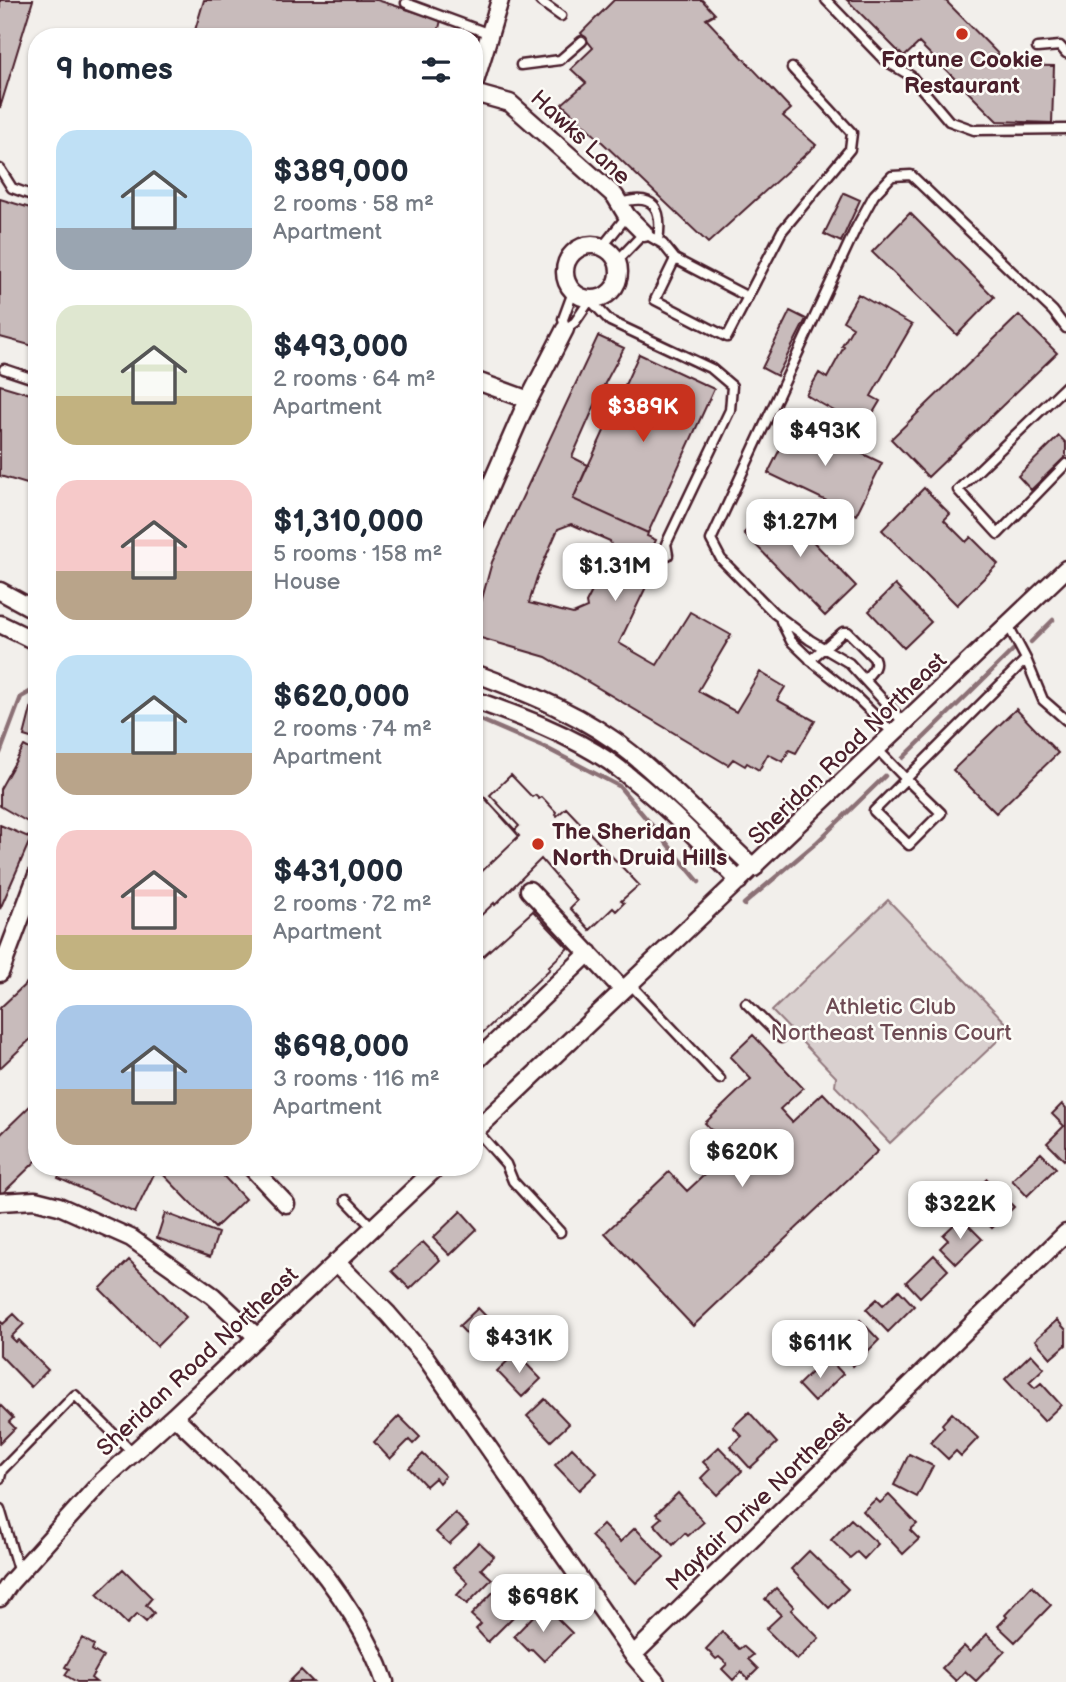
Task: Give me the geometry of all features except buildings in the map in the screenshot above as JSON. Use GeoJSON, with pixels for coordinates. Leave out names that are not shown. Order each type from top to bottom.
{"type":"FeatureCollection","features":[{"type":"Feature","properties":{"kind":"street"},"geometry":{"type":"LineString","coordinates":[[483,56],[500,0]]}},
{"type":"Feature","properties":{"kind":"street","name":"Hawks Lane"},"geometry":{"type":"LineString","coordinates":[[483,96],[510,103],[615,196],[623,210],[651,237]]}},
{"type":"Feature","properties":{"kind":"street"},"geometry":{"type":"LineString","coordinates":[[587,245],[603,246],[617,261],[619,279],[614,288],[600,299],[590,300],[573,292],[565,277],[567,260],[579,248],[587,245]]}},
{"type":"Feature","properties":{"kind":"street"},"geometry":{"type":"LineString","coordinates":[[483,503],[529,400],[565,329]]}},
{"type":"Feature","properties":{"kind":"street"},"geometry":{"type":"LineString","coordinates":[[483,383],[529,400]]}},
{"type":"Feature","properties":{"kind":"street","name":"Sheridan Road Northeast"},"geometry":{"type":"LineString","coordinates":[[483,1123],[1066,569]]}},
{"type":"Feature","properties":{"kind":"street"},"geometry":{"type":"LineString","coordinates":[[28,606],[7,595],[1,627],[28,638]]}},
{"type":"Feature","properties":{"kind":"street"},"geometry":{"type":"LineString","coordinates":[[483,676],[520,690],[578,718],[630,752],[754,867]]}},
{"type":"Feature","properties":{"kind":"street"},"geometry":{"type":"LineString","coordinates":[[483,703],[568,738],[608,761],[663,804],[739,881]]}},
{"type":"Feature","properties":{"kind":"street"},"geometry":{"type":"LineString","coordinates":[[528,890],[626,987]]}},
{"type":"Feature","properties":{"kind":"street"},"geometry":{"type":"LineString","coordinates":[[0,974],[28,899]]}},
{"type":"Feature","properties":{"kind":"street"},"geometry":{"type":"LineString","coordinates":[[483,1054],[589,953]]}},
{"type":"Feature","properties":{"kind":"street"},"geometry":{"type":"LineString","coordinates":[[260,1176],[286,1204]]}},
{"type":"Feature","properties":{"kind":"street","name":"Sheridan Road Northeast"},"geometry":{"type":"LineString","coordinates":[[0,1597],[102,1481],[428,1176]]}},
{"type":"Feature","properties":{"kind":"street"},"geometry":{"type":"LineString","coordinates":[[0,1202],[35,1200],[60,1206],[131,1238],[214,1296],[257,1337]]}},
{"type":"Feature","properties":{"kind":"street","name":"Mayfair Drive Northeast"},"geometry":{"type":"LineString","coordinates":[[633,1655],[1066,1233]]}},
{"type":"Feature","properties":{"kind":"street"},"geometry":{"type":"LineString","coordinates":[[336,1262],[388,1314],[426,1358],[633,1655],[656,1682]]}},
{"type":"Feature","properties":{"kind":"street"},"geometry":{"type":"LineString","coordinates":[[174,1416],[305,1549],[363,1632],[385,1682]]}},
{"type":"Feature","properties":{"kind":"lane"},"geometry":{"type":"LineString","coordinates":[[826,0],[884,60],[911,76],[949,121],[974,130],[1066,129]]}},
{"type":"Feature","properties":{"kind":"lane"},"geometry":{"type":"LineString","coordinates":[[540,1],[561,16]]}},
{"type":"Feature","properties":{"kind":"lane"},"geometry":{"type":"LineString","coordinates":[[406,3],[474,28]]}},
{"type":"Feature","properties":{"kind":"lane"},"geometry":{"type":"LineString","coordinates":[[483,31],[490,34]]}},
{"type":"Feature","properties":{"kind":"lane"},"geometry":{"type":"LineString","coordinates":[[521,65],[560,60],[582,41]]}},
{"type":"Feature","properties":{"kind":"lane"},"geometry":{"type":"LineString","coordinates":[[1037,48],[1060,46],[1066,53]]}},
{"type":"Feature","properties":{"kind":"lane"},"geometry":{"type":"LineString","coordinates":[[675,260],[655,300],[727,337],[782,231],[850,149],[852,132],[792,68]]}},
{"type":"Feature","properties":{"kind":"lane"},"geometry":{"type":"LineString","coordinates":[[0,169],[12,188],[28,194]]}},
{"type":"Feature","properties":{"kind":"lane"},"geometry":{"type":"LineString","coordinates":[[900,729],[865,679],[849,663],[823,649],[780,618],[721,559],[710,540],[856,228],[874,195],[892,176],[911,175],[1053,311],[1066,328]]}},
{"type":"Feature","properties":{"kind":"lane"},"geometry":{"type":"LineString","coordinates":[[603,246],[623,210],[636,198],[648,201],[659,213],[661,221],[651,237],[617,261]]}},
{"type":"Feature","properties":{"kind":"lane"},"geometry":{"type":"LineString","coordinates":[[651,237],[675,260],[748,297]]}},
{"type":"Feature","properties":{"kind":"lane"},"geometry":{"type":"LineString","coordinates":[[573,292],[563,319],[565,329],[575,322],[590,300],[610,321],[712,369],[732,386],[730,410],[666,544],[668,555]]}},
{"type":"Feature","properties":{"kind":"lane"},"geometry":{"type":"LineString","coordinates":[[4,369],[28,377]]}},
{"type":"Feature","properties":{"kind":"lane"},"geometry":{"type":"LineString","coordinates":[[1066,386],[958,490],[998,534],[1066,464]]}},
{"type":"Feature","properties":{"kind":"lane"},"geometry":{"type":"LineString","coordinates":[[780,618],[791,641],[810,660],[900,729]]}},
{"type":"Feature","properties":{"kind":"lane"},"geometry":{"type":"LineString","coordinates":[[1008,625],[1043,700],[1066,720]]}},
{"type":"Feature","properties":{"kind":"lane"},"geometry":{"type":"LineString","coordinates":[[810,660],[843,632],[848,632],[876,663],[865,679]]}},
{"type":"Feature","properties":{"kind":"lane"},"geometry":{"type":"LineString","coordinates":[[878,750],[906,779],[941,813],[909,845],[874,811],[906,779],[1026,659]]}},
{"type":"Feature","properties":{"kind":"lane"},"geometry":{"type":"LineString","coordinates":[[626,987],[720,1079]]}},
{"type":"Feature","properties":{"kind":"lane"},"geometry":{"type":"LineString","coordinates":[[746,1003],[781,1038]]}},
{"type":"Feature","properties":{"kind":"lane"},"geometry":{"type":"LineString","coordinates":[[483,1140],[506,1164],[513,1181],[560,1232]]}},
{"type":"Feature","properties":{"kind":"lane"},"geometry":{"type":"LineString","coordinates":[[346,1200],[373,1228]]}},
{"type":"Feature","properties":{"kind":"lane"},"geometry":{"type":"LineString","coordinates":[[0,1478],[2,1470],[75,1395],[133,1452]]}},
{"type":"Feature","properties":{"kind":"lane"},"geometry":{"type":"LineString","coordinates":[[0,1509],[19,1573]]}},
{"type":"Feature","properties":{"kind":"green space","name":"Athletic Club Northeast Tennis Court"},"geometry":{"type":"Polygon","coordinates":[[[888,900],[1011,1028],[890,1143],[835,1086],[836,1077],[772,1011],[888,900]]]}},
{"type":"Feature","properties":{"kind":"waterway"},"geometry":{"type":"LineString","coordinates":[[1031,642],[1053,620]]}},
{"type":"Feature","properties":{"kind":"waterway"},"geometry":{"type":"LineString","coordinates":[[903,758],[1013,650]]}},
{"type":"Feature","properties":{"kind":"waterway"},"geometry":{"type":"LineString","coordinates":[[0,753],[21,697],[28,693]]}},
{"type":"Feature","properties":{"kind":"waterway"},"geometry":{"type":"LineString","coordinates":[[483,721],[546,748],[619,786],[699,882]]}},
{"type":"Feature","properties":{"kind":"waterway"},"geometry":{"type":"LineString","coordinates":[[745,905],[816,843],[885,776]]}},
{"type":"Feature","properties":{"kind":"place","name":"Fortune Cookie Restaurant"},"geometry":{"type":"Point","coordinates":[962,34]}},
{"type":"Feature","properties":{"kind":"place","name":"The Sheridan North Druid Hills"},"geometry":{"type":"Point","coordinates":[538,844]}}]}
